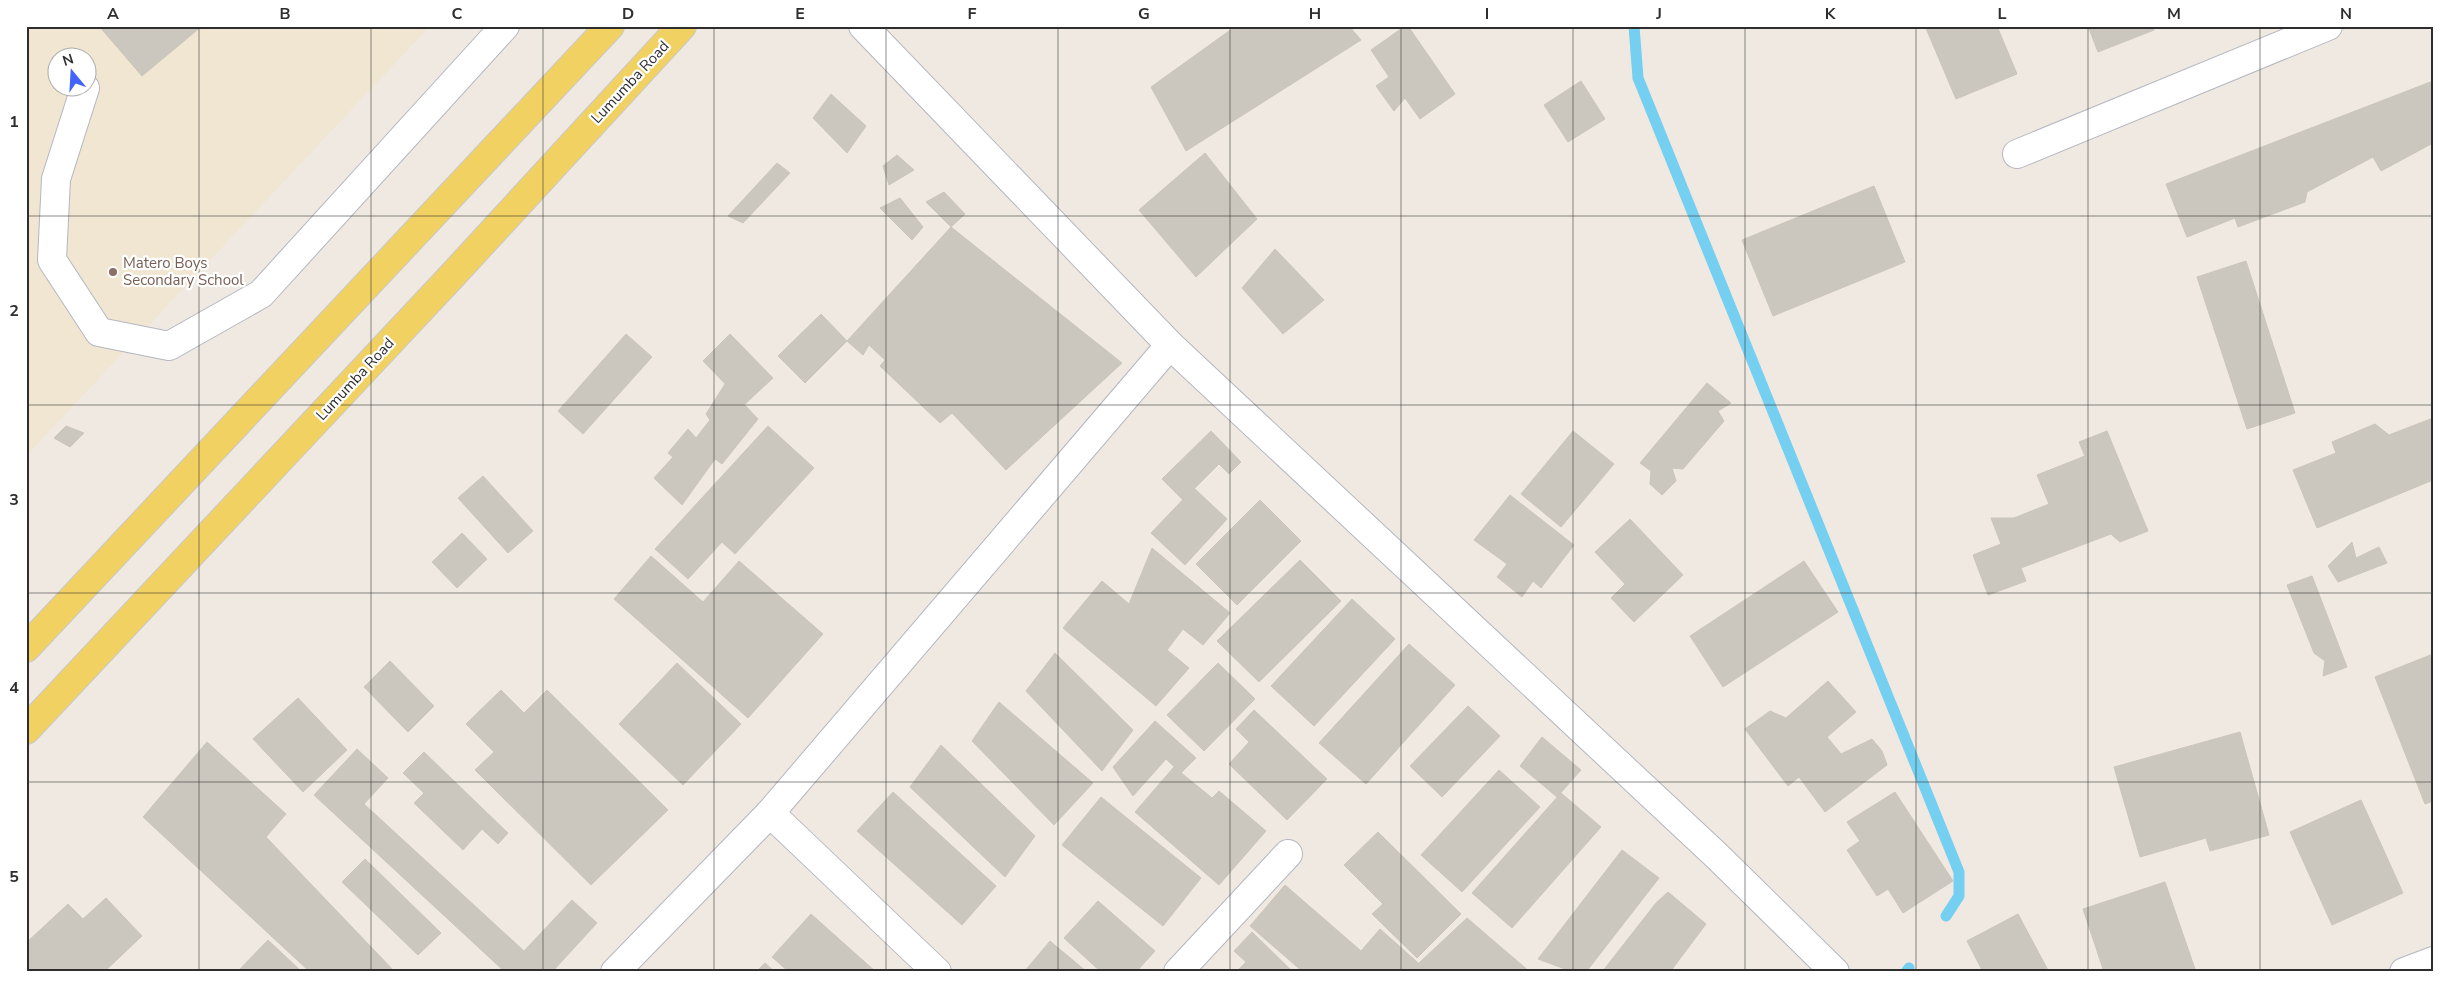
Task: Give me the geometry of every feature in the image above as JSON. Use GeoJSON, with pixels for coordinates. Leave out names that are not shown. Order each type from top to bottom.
{"type":"FeatureCollection","features":[{"type":"Feature","properties":{"kind":"main road"},"geometry":{"type":"LineString","coordinates":[[26,648],[610,26]]}},
{"type":"Feature","properties":{"kind":"main road","name":"Lumumba Road"},"geometry":{"type":"LineString","coordinates":[[26,730],[450,278],[682,26]]}},
{"type":"Feature","properties":{"kind":"street"},"geometry":{"type":"LineString","coordinates":[[82,98],[56,179],[52,260],[99,332],[169,346],[261,294],[505,26]]}},
{"type":"Feature","properties":{"kind":"street"},"geometry":{"type":"LineString","coordinates":[[863,26],[1170,345],[1717,856],[1835,972]]}},
{"type":"Feature","properties":{"kind":"street"},"geometry":{"type":"LineString","coordinates":[[2017,154],[2328,26]]}},
{"type":"Feature","properties":{"kind":"street"},"geometry":{"type":"LineString","coordinates":[[615,972],[770,813],[1170,345]]}},
{"type":"Feature","properties":{"kind":"street"},"geometry":{"type":"LineString","coordinates":[[770,813],[937,972]]}},
{"type":"Feature","properties":{"kind":"street"},"geometry":{"type":"LineString","coordinates":[[1178,972],[1288,854]]}},
{"type":"Feature","properties":{"kind":"street"},"geometry":{"type":"LineString","coordinates":[[2404,972],[2433,961]]}},
{"type":"Feature","properties":{"kind":"shaded area","name":"Matero Boys Secondary School"},"geometry":{"type":"Polygon","coordinates":[[[26,26],[430,26],[26,456],[26,26]]]}},
{"type":"Feature","properties":{"kind":"building"},"geometry":{"type":"Polygon","coordinates":[[[99,26],[202,26],[142,76],[99,26]]]}},
{"type":"Feature","properties":{"kind":"building"},"geometry":{"type":"Polygon","coordinates":[[[1236,26],[1349,26],[1361,40],[1186,151],[1151,87],[1236,26]]]}},
{"type":"Feature","properties":{"kind":"building"},"geometry":{"type":"Polygon","coordinates":[[[1405,26],[1408,26],[1455,94],[1420,119],[1405,98],[1394,111],[1376,86],[1389,77],[1371,50],[1405,26]]]}},
{"type":"Feature","properties":{"kind":"building"},"geometry":{"type":"Polygon","coordinates":[[[1925,26],[1997,26],[2017,74],[1956,99],[1925,26]]]}},
{"type":"Feature","properties":{"kind":"building"},"geometry":{"type":"Polygon","coordinates":[[[2088,26],[2152,26],[2154,30],[2098,52],[2088,26]]]}},
{"type":"Feature","properties":{"kind":"building"},"geometry":{"type":"Polygon","coordinates":[[[1581,81],[1605,119],[1568,142],[1544,105],[1581,81]]]}},
{"type":"Feature","properties":{"kind":"building"},"geometry":{"type":"Polygon","coordinates":[[[2433,81],[2433,143],[2381,171],[2373,157],[2307,192],[2305,202],[2238,227],[2235,218],[2187,237],[2166,184],[2433,81]]]}},
{"type":"Feature","properties":{"kind":"building"},"geometry":{"type":"Polygon","coordinates":[[[831,94],[866,126],[847,153],[813,118],[831,94]]]}},
{"type":"Feature","properties":{"kind":"building"},"geometry":{"type":"Polygon","coordinates":[[[1205,153],[1257,219],[1196,277],[1139,210],[1205,153]]]}},
{"type":"Feature","properties":{"kind":"building"},"geometry":{"type":"Polygon","coordinates":[[[897,155],[914,170],[889,185],[883,166],[897,155]]]}},
{"type":"Feature","properties":{"kind":"building"},"geometry":{"type":"Polygon","coordinates":[[[777,163],[790,173],[743,223],[728,216],[777,163]]]}},
{"type":"Feature","properties":{"kind":"building"},"geometry":{"type":"Polygon","coordinates":[[[1874,186],[1905,262],[1773,316],[1742,240],[1874,186]]]}},
{"type":"Feature","properties":{"kind":"building"},"geometry":{"type":"Polygon","coordinates":[[[944,192],[965,214],[951,227],[926,202],[944,192]]]}},
{"type":"Feature","properties":{"kind":"building"},"geometry":{"type":"Polygon","coordinates":[[[900,198],[923,227],[912,240],[880,208],[900,198]]]}},
{"type":"Feature","properties":{"kind":"building"},"geometry":{"type":"Polygon","coordinates":[[[951,227],[1122,363],[1006,470],[952,413],[940,423],[880,366],[885,360],[869,345],[863,355],[847,341],[951,227]]]}},
{"type":"Feature","properties":{"kind":"building"},"geometry":{"type":"Polygon","coordinates":[[[1275,249],[1324,300],[1283,334],[1242,288],[1275,249]]]}},
{"type":"Feature","properties":{"kind":"building"},"geometry":{"type":"Polygon","coordinates":[[[2246,261],[2295,413],[2247,429],[2197,277],[2246,261]]]}},
{"type":"Feature","properties":{"kind":"building"},"geometry":{"type":"Polygon","coordinates":[[[821,314],[847,341],[805,383],[778,356],[821,314]]]}},
{"type":"Feature","properties":{"kind":"building"},"geometry":{"type":"Polygon","coordinates":[[[626,334],[652,357],[583,434],[558,411],[626,334]]]}},
{"type":"Feature","properties":{"kind":"building"},"geometry":{"type":"Polygon","coordinates":[[[730,334],[773,378],[745,404],[703,361],[730,334]]]}},
{"type":"Feature","properties":{"kind":"building"},"geometry":{"type":"Polygon","coordinates":[[[1707,383],[1731,403],[1718,411],[1724,421],[1683,469],[1672,468],[1676,481],[1662,495],[1650,484],[1651,471],[1640,463],[1707,383]]]}},
{"type":"Feature","properties":{"kind":"building"},"geometry":{"type":"Polygon","coordinates":[[[725,384],[758,419],[722,464],[715,459],[682,505],[654,478],[673,457],[668,453],[688,429],[696,438],[710,420],[706,414],[725,384]]]}},
{"type":"Feature","properties":{"kind":"building"},"geometry":{"type":"Polygon","coordinates":[[[2433,418],[2433,480],[2317,528],[2293,470],[2336,453],[2332,442],[2375,424],[2389,435],[2433,418]]]}},
{"type":"Feature","properties":{"kind":"building"},"geometry":{"type":"Polygon","coordinates":[[[66,426],[84,433],[70,447],[54,438],[66,426]]]}},
{"type":"Feature","properties":{"kind":"building"},"geometry":{"type":"Polygon","coordinates":[[[768,426],[814,468],[735,554],[722,542],[688,579],[655,549],[768,426]]]}},
{"type":"Feature","properties":{"kind":"building"},"geometry":{"type":"Polygon","coordinates":[[[1211,431],[1241,462],[1229,474],[1219,464],[1183,500],[1162,479],[1211,431]]]}},
{"type":"Feature","properties":{"kind":"building"},"geometry":{"type":"Polygon","coordinates":[[[1573,431],[1614,464],[1561,527],[1521,494],[1573,431]]]}},
{"type":"Feature","properties":{"kind":"building"},"geometry":{"type":"Polygon","coordinates":[[[2107,431],[2148,531],[2120,542],[2111,534],[2021,568],[2026,581],[1988,595],[1973,555],[2001,544],[1991,518],[2014,518],[2049,504],[2037,475],[2085,456],[2079,442],[2107,431]]]}},
{"type":"Feature","properties":{"kind":"building"},"geometry":{"type":"Polygon","coordinates":[[[483,476],[533,531],[508,553],[458,498],[483,476]]]}},
{"type":"Feature","properties":{"kind":"building"},"geometry":{"type":"Polygon","coordinates":[[[1194,488],[1227,519],[1185,565],[1151,533],[1194,488]]]}},
{"type":"Feature","properties":{"kind":"building"},"geometry":{"type":"Polygon","coordinates":[[[1510,495],[1574,545],[1541,588],[1533,581],[1522,597],[1497,577],[1507,564],[1474,540],[1510,495]]]}},
{"type":"Feature","properties":{"kind":"building"},"geometry":{"type":"Polygon","coordinates":[[[1260,500],[1301,541],[1237,605],[1196,564],[1260,500]]]}},
{"type":"Feature","properties":{"kind":"building"},"geometry":{"type":"Polygon","coordinates":[[[1630,519],[1683,575],[1634,622],[1611,598],[1625,584],[1595,552],[1630,519]]]}},
{"type":"Feature","properties":{"kind":"building"},"geometry":{"type":"Polygon","coordinates":[[[462,533],[487,559],[457,588],[432,562],[462,533]]]}},
{"type":"Feature","properties":{"kind":"building"},"geometry":{"type":"Polygon","coordinates":[[[2352,542],[2356,558],[2379,547],[2387,563],[2338,582],[2328,566],[2352,542]]]}},
{"type":"Feature","properties":{"kind":"building"},"geometry":{"type":"Polygon","coordinates":[[[1152,548],[1230,613],[1203,645],[1183,629],[1167,650],[1189,668],[1156,706],[1063,628],[1102,581],[1129,604],[1152,548]]]}},
{"type":"Feature","properties":{"kind":"building"},"geometry":{"type":"Polygon","coordinates":[[[651,556],[703,602],[739,561],[823,634],[748,718],[614,599],[651,556]]]}},
{"type":"Feature","properties":{"kind":"building"},"geometry":{"type":"Polygon","coordinates":[[[1300,560],[1341,601],[1259,682],[1217,641],[1300,560]]]}},
{"type":"Feature","properties":{"kind":"building"},"geometry":{"type":"Polygon","coordinates":[[[1804,561],[1838,612],[1723,687],[1690,636],[1804,561]]]}},
{"type":"Feature","properties":{"kind":"building"},"geometry":{"type":"Polygon","coordinates":[[[2312,576],[2347,667],[2323,676],[2325,661],[2314,653],[2287,585],[2312,576]]]}},
{"type":"Feature","properties":{"kind":"building"},"geometry":{"type":"Polygon","coordinates":[[[1352,599],[1395,639],[1314,726],[1271,686],[1352,599]]]}},
{"type":"Feature","properties":{"kind":"building"},"geometry":{"type":"Polygon","coordinates":[[[1409,644],[1455,685],[1366,784],[1319,743],[1409,644]]]}},
{"type":"Feature","properties":{"kind":"building"},"geometry":{"type":"Polygon","coordinates":[[[1055,653],[1133,730],[1102,771],[1026,691],[1055,653]]]}},
{"type":"Feature","properties":{"kind":"building"},"geometry":{"type":"Polygon","coordinates":[[[2433,654],[2433,801],[2425,804],[2375,677],[2433,654]]]}},
{"type":"Feature","properties":{"kind":"building"},"geometry":{"type":"Polygon","coordinates":[[[390,661],[434,706],[408,732],[364,687],[390,661]]]}},
{"type":"Feature","properties":{"kind":"building"},"geometry":{"type":"Polygon","coordinates":[[[677,663],[741,724],[683,785],[619,724],[677,663]]]}},
{"type":"Feature","properties":{"kind":"building"},"geometry":{"type":"Polygon","coordinates":[[[1218,663],[1255,699],[1204,751],[1167,715],[1218,663]]]}},
{"type":"Feature","properties":{"kind":"building"},"geometry":{"type":"Polygon","coordinates":[[[1828,681],[1856,712],[1827,737],[1841,754],[1872,739],[1882,751],[1887,765],[1825,812],[1799,777],[1788,786],[1745,729],[1770,711],[1786,718],[1828,681]]]}},
{"type":"Feature","properties":{"kind":"building"},"geometry":{"type":"Polygon","coordinates":[[[501,690],[524,713],[547,690],[668,810],[591,885],[475,770],[494,752],[466,724],[501,690]]]}},
{"type":"Feature","properties":{"kind":"building"},"geometry":{"type":"Polygon","coordinates":[[[298,698],[347,750],[303,792],[253,739],[298,698]]]}},
{"type":"Feature","properties":{"kind":"building"},"geometry":{"type":"Polygon","coordinates":[[[999,702],[1093,783],[1054,825],[972,741],[999,702]]]}},
{"type":"Feature","properties":{"kind":"building"},"geometry":{"type":"Polygon","coordinates":[[[1468,706],[1500,736],[1442,797],[1410,766],[1468,706]]]}},
{"type":"Feature","properties":{"kind":"building"},"geometry":{"type":"Polygon","coordinates":[[[1254,710],[1327,779],[1287,820],[1229,764],[1249,742],[1236,729],[1254,710]]]}},
{"type":"Feature","properties":{"kind":"building"},"geometry":{"type":"Polygon","coordinates":[[[1155,721],[1196,758],[1181,773],[1166,759],[1133,796],[1113,767],[1155,721]]]}},
{"type":"Feature","properties":{"kind":"building"},"geometry":{"type":"Polygon","coordinates":[[[2240,732],[2269,835],[2210,851],[2206,838],[2140,857],[2114,767],[2240,732]]]}},
{"type":"Feature","properties":{"kind":"building"},"geometry":{"type":"Polygon","coordinates":[[[1542,737],[1581,770],[1557,797],[1520,766],[1542,737]]]}},
{"type":"Feature","properties":{"kind":"building"},"geometry":{"type":"Polygon","coordinates":[[[207,742],[286,814],[266,837],[395,972],[310,972],[143,817],[207,742]]]}},
{"type":"Feature","properties":{"kind":"building"},"geometry":{"type":"Polygon","coordinates":[[[941,745],[1035,836],[1005,877],[910,787],[941,745]]]}},
{"type":"Feature","properties":{"kind":"building"},"geometry":{"type":"Polygon","coordinates":[[[357,749],[388,778],[364,804],[524,951],[572,900],[597,923],[552,972],[505,972],[314,795],[357,749]]]}},
{"type":"Feature","properties":{"kind":"building"},"geometry":{"type":"Polygon","coordinates":[[[424,752],[508,833],[498,844],[482,829],[463,850],[414,803],[424,793],[403,773],[424,752]]]}},
{"type":"Feature","properties":{"kind":"building"},"geometry":{"type":"Polygon","coordinates":[[[1174,767],[1212,798],[1219,791],[1266,831],[1219,885],[1135,812],[1174,767]]]}},
{"type":"Feature","properties":{"kind":"building"},"geometry":{"type":"Polygon","coordinates":[[[1499,770],[1540,807],[1462,892],[1421,855],[1499,770]]]}},
{"type":"Feature","properties":{"kind":"building"},"geometry":{"type":"Polygon","coordinates":[[[893,792],[996,886],[962,925],[857,831],[893,792]]]}},
{"type":"Feature","properties":{"kind":"building"},"geometry":{"type":"Polygon","coordinates":[[[1895,792],[1953,881],[1903,913],[1888,889],[1877,896],[1847,850],[1860,841],[1847,822],[1895,792]]]}},
{"type":"Feature","properties":{"kind":"building"},"geometry":{"type":"Polygon","coordinates":[[[1561,793],[1601,827],[1512,928],[1472,893],[1561,793]]]}},
{"type":"Feature","properties":{"kind":"building"},"geometry":{"type":"Polygon","coordinates":[[[1101,797],[1201,878],[1163,926],[1062,845],[1101,797]]]}},
{"type":"Feature","properties":{"kind":"building"},"geometry":{"type":"Polygon","coordinates":[[[2361,800],[2403,893],[2332,925],[2290,832],[2361,800]]]}},
{"type":"Feature","properties":{"kind":"building"},"geometry":{"type":"Polygon","coordinates":[[[1378,832],[1461,914],[1417,958],[1372,914],[1383,904],[1344,865],[1378,832]]]}},
{"type":"Feature","properties":{"kind":"building"},"geometry":{"type":"Polygon","coordinates":[[[1622,850],[1659,878],[1586,972],[1573,972],[1538,959],[1622,850]]]}},
{"type":"Feature","properties":{"kind":"building"},"geometry":{"type":"Polygon","coordinates":[[[365,859],[441,933],[418,955],[342,882],[365,859]]]}},
{"type":"Feature","properties":{"kind":"building"},"geometry":{"type":"Polygon","coordinates":[[[2165,882],[2196,972],[2104,972],[2083,909],[2165,882]]]}},
{"type":"Feature","properties":{"kind":"building"},"geometry":{"type":"Polygon","coordinates":[[[1285,885],[1361,951],[1380,929],[1425,969],[1423,972],[1303,972],[1250,926],[1285,885]]]}},
{"type":"Feature","properties":{"kind":"building"},"geometry":{"type":"Polygon","coordinates":[[[1668,892],[1706,924],[1670,972],[1602,972],[1656,903],[1668,892]]]}},
{"type":"Feature","properties":{"kind":"building"},"geometry":{"type":"Polygon","coordinates":[[[106,898],[142,936],[104,972],[26,972],[26,943],[68,904],[83,919],[106,898]]]}},
{"type":"Feature","properties":{"kind":"building"},"geometry":{"type":"Polygon","coordinates":[[[1098,901],[1155,951],[1136,972],[1101,972],[1064,938],[1098,901]]]}},
{"type":"Feature","properties":{"kind":"building"},"geometry":{"type":"Polygon","coordinates":[[[811,914],[876,972],[789,972],[772,957],[811,914]]]}},
{"type":"Feature","properties":{"kind":"building"},"geometry":{"type":"Polygon","coordinates":[[[2018,914],[2049,972],[1983,972],[1967,941],[2018,914]]]}},
{"type":"Feature","properties":{"kind":"building"},"geometry":{"type":"Polygon","coordinates":[[[1467,918],[1530,972],[1428,972],[1419,963],[1467,918]]]}},
{"type":"Feature","properties":{"kind":"building"},"geometry":{"type":"Polygon","coordinates":[[[1252,932],[1293,972],[1236,972],[1246,962],[1234,951],[1252,932]]]}},
{"type":"Feature","properties":{"kind":"building"},"geometry":{"type":"Polygon","coordinates":[[[268,940],[302,972],[237,972],[268,940]]]}},
{"type":"Feature","properties":{"kind":"building"},"geometry":{"type":"Polygon","coordinates":[[[1050,941],[1087,972],[1024,972],[1050,941]]]}},
{"type":"Feature","properties":{"kind":"building"},"geometry":{"type":"Polygon","coordinates":[[[765,963],[775,972],[756,972],[765,963]]]}},
{"type":"Feature","properties":{"kind":"waterway"},"geometry":{"type":"LineString","coordinates":[[1634,26],[1638,78],[1959,872],[1959,896],[1946,916]]}},
{"type":"Feature","properties":{"kind":"waterway"},"geometry":{"type":"LineString","coordinates":[[1906,972],[1909,968]]}},
{"type":"Feature","properties":{"kind":"place","name":"Matero Boys Secondary School"},"geometry":{"type":"Point","coordinates":[113,272]}}]}
